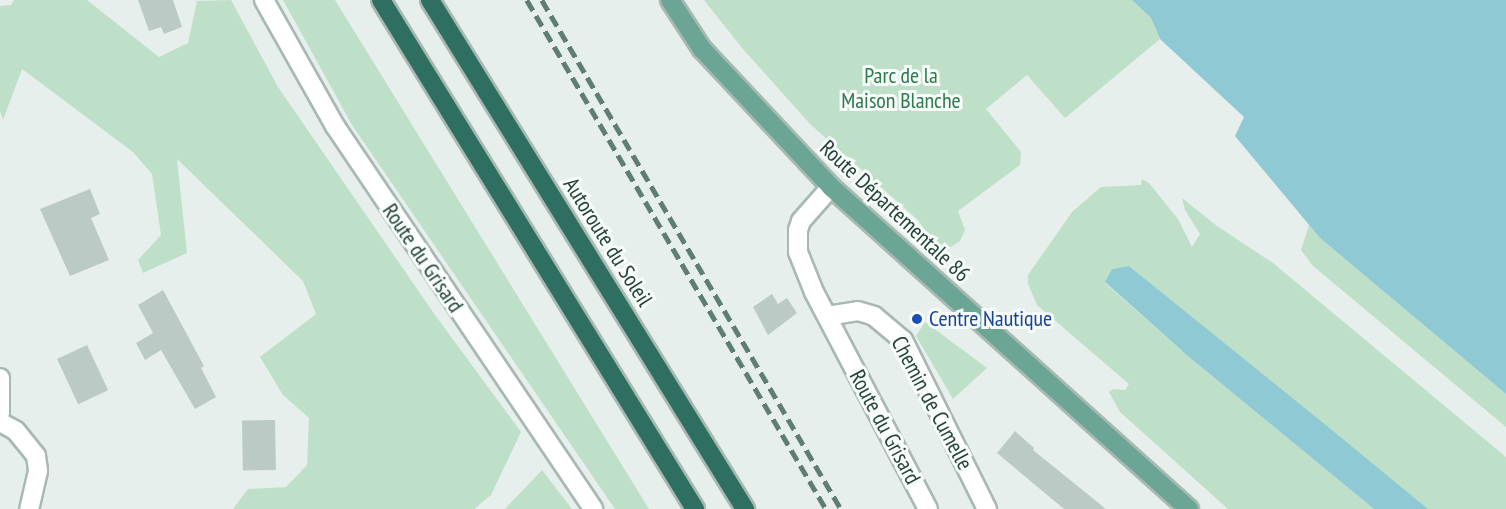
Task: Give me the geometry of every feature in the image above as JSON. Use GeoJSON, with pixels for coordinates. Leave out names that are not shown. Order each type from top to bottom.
{"type":"FeatureCollection","features":[{"type":"Feature","properties":{"kind":"highway"},"geometry":{"type":"LineString","coordinates":[[381,0],[695,509]]}},
{"type":"Feature","properties":{"kind":"highway","name":"Autoroute du Soleil"},"geometry":{"type":"LineString","coordinates":[[430,0],[745,509]]}},
{"type":"Feature","properties":{"kind":"main road","name":"Route Départementale 86"},"geometry":{"type":"LineString","coordinates":[[670,0],[702,49],[831,187],[1189,509]]}},
{"type":"Feature","properties":{"kind":"street","name":"Route du Grisard"},"geometry":{"type":"LineString","coordinates":[[264,0],[335,126],[593,509]]}},
{"type":"Feature","properties":{"kind":"street","name":"Route du Grisard"},"geometry":{"type":"LineString","coordinates":[[831,187],[801,221],[797,240],[803,266],[928,509]]}},
{"type":"Feature","properties":{"kind":"street","name":"Chemin de Cumelle"},"geometry":{"type":"LineString","coordinates":[[827,316],[858,311],[866,313],[884,321],[903,340],[987,509]]}},
{"type":"Feature","properties":{"kind":"street"},"geometry":{"type":"LineString","coordinates":[[0,378],[0,413]]}},
{"type":"Feature","properties":{"kind":"street"},"geometry":{"type":"LineString","coordinates":[[0,422],[16,431],[36,456],[38,471],[29,509]]}},
{"type":"Feature","properties":{"kind":"green space"},"geometry":{"type":"Polygon","coordinates":[[[14,0],[87,0],[159,57],[188,43],[197,1],[231,0],[278,87],[435,315],[521,432],[491,495],[474,509],[233,509],[248,489],[286,487],[307,465],[309,418],[283,395],[260,357],[316,314],[303,281],[177,159],[187,253],[143,273],[138,260],[161,235],[152,174],[133,152],[22,69],[3,120],[0,111],[0,6],[11,5],[14,0]]]}},
{"type":"Feature","properties":{"kind":"green space"},"geometry":{"type":"Polygon","coordinates":[[[283,0],[335,0],[649,509],[615,509],[352,125],[283,0]]]}},
{"type":"Feature","properties":{"kind":"green space","name":"Parc de la Maison Blanche"},"geometry":{"type":"Polygon","coordinates":[[[704,0],[1132,0],[1151,18],[1160,39],[1065,118],[1027,75],[986,109],[1021,152],[1020,165],[958,211],[965,230],[960,241],[948,249],[936,249],[918,220],[810,124],[742,48],[704,0]]]}},
{"type":"Feature","properties":{"kind":"green space"},"geometry":{"type":"Polygon","coordinates":[[[1142,179],[1149,183],[1178,219],[1192,247],[1200,234],[1185,210],[1182,198],[1217,226],[1273,263],[1506,457],[1506,509],[1428,509],[1129,266],[1112,269],[1105,283],[1189,357],[1374,509],[1228,509],[1120,412],[1109,392],[1113,389],[1125,390],[1129,384],[1037,305],[1028,284],[1028,275],[1072,212],[1101,187],[1141,185],[1142,179]]]}},
{"type":"Feature","properties":{"kind":"green space"},"geometry":{"type":"Polygon","coordinates":[[[1309,225],[1320,238],[1506,394],[1506,427],[1313,266],[1301,250],[1309,225]]]}},
{"type":"Feature","properties":{"kind":"green space"},"geometry":{"type":"Polygon","coordinates":[[[925,322],[987,368],[953,399],[916,336],[925,322]]]}},
{"type":"Feature","properties":{"kind":"green space"},"geometry":{"type":"Polygon","coordinates":[[[542,470],[572,509],[505,509],[542,470]]]}},
{"type":"Feature","properties":{"kind":"water"},"geometry":{"type":"Polygon","coordinates":[[[1132,0],[1506,0],[1506,394],[1320,238],[1235,136],[1244,117],[1160,39],[1151,18],[1132,0]]]}},
{"type":"Feature","properties":{"kind":"water"},"geometry":{"type":"Polygon","coordinates":[[[1129,266],[1428,509],[1374,509],[1189,357],[1105,282],[1112,269],[1129,266]]]}},
{"type":"Feature","properties":{"kind":"building"},"geometry":{"type":"Polygon","coordinates":[[[138,0],[173,0],[182,27],[164,34],[161,27],[149,31],[138,0]]]}},
{"type":"Feature","properties":{"kind":"building"},"geometry":{"type":"Polygon","coordinates":[[[90,189],[100,214],[91,218],[109,260],[70,276],[40,209],[90,189]]]}},
{"type":"Feature","properties":{"kind":"building"},"geometry":{"type":"Polygon","coordinates":[[[163,290],[204,366],[201,368],[216,397],[195,409],[161,350],[145,360],[136,343],[153,333],[138,305],[163,290]]]}},
{"type":"Feature","properties":{"kind":"building"},"geometry":{"type":"Polygon","coordinates":[[[772,294],[778,304],[787,298],[797,313],[768,335],[753,307],[772,294]]]}},
{"type":"Feature","properties":{"kind":"building"},"geometry":{"type":"Polygon","coordinates":[[[87,345],[108,390],[78,404],[57,359],[87,345]]]}},
{"type":"Feature","properties":{"kind":"building"},"geometry":{"type":"Polygon","coordinates":[[[275,420],[276,470],[243,471],[242,421],[275,420]]]}},
{"type":"Feature","properties":{"kind":"building"},"geometry":{"type":"Polygon","coordinates":[[[1015,431],[1034,448],[1033,450],[1106,509],[1064,509],[997,453],[1015,431]]]}},
{"type":"Feature","properties":{"kind":"railway"},"geometry":{"type":"LineString","coordinates":[[527,0],[826,509]]}},
{"type":"Feature","properties":{"kind":"railway"},"geometry":{"type":"LineString","coordinates":[[542,0],[841,509]]}},
{"type":"Feature","properties":{"kind":"place","name":"Centre Nautique"},"geometry":{"type":"Point","coordinates":[917,319]}}]}
